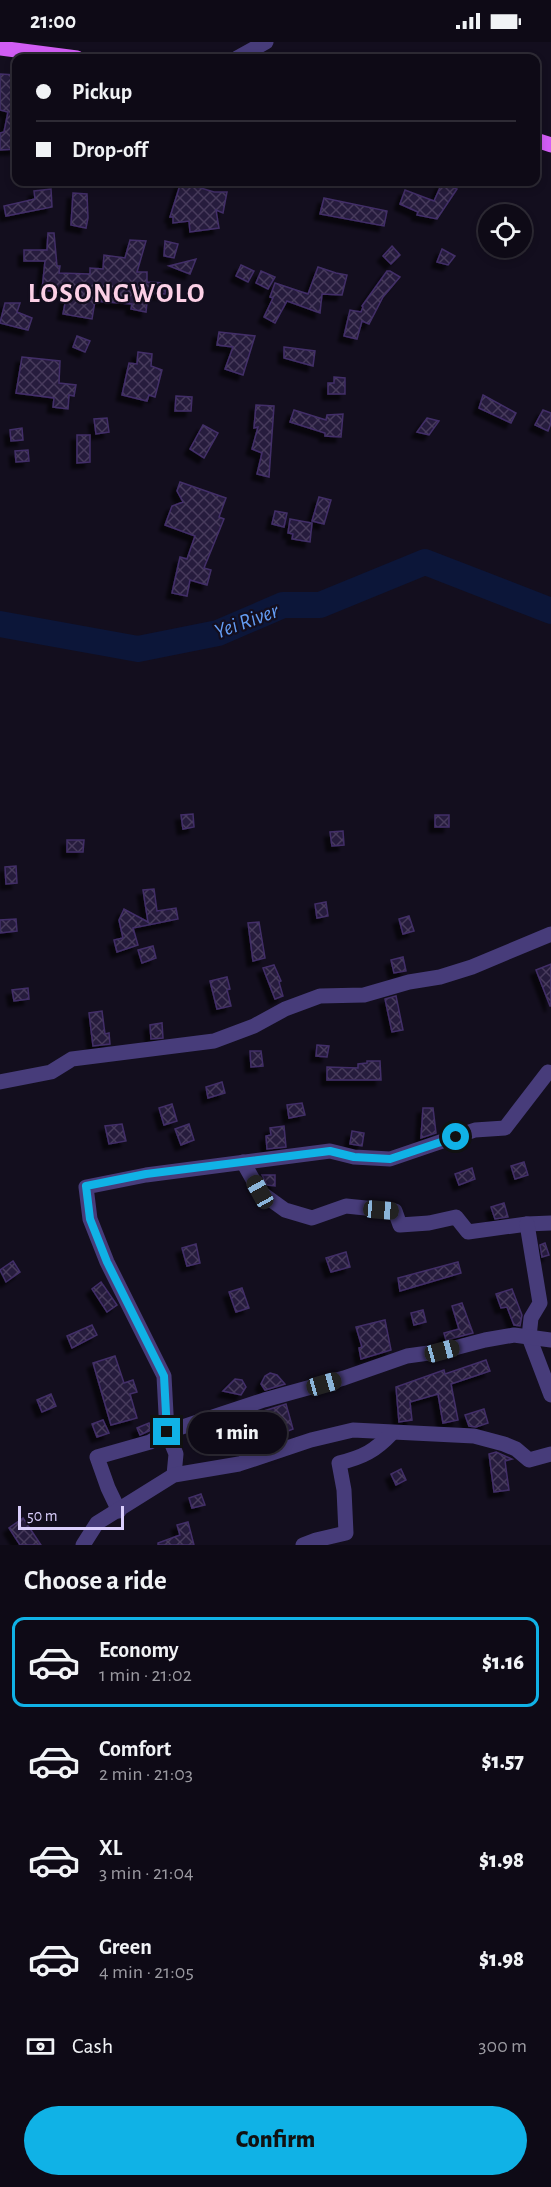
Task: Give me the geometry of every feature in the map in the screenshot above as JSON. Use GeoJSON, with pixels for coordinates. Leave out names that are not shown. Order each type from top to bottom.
{"type":"FeatureCollection","features":[{"type":"Feature","properties":{"kind":"main road"},"geometry":{"type":"LineString","coordinates":[[0,48],[46,48],[65,54]]}},
{"type":"Feature","properties":{"kind":"street"},"geometry":{"type":"LineString","coordinates":[[244,54],[266,42]]}},
{"type":"Feature","properties":{"kind":"street"},"geometry":{"type":"LineString","coordinates":[[0,1082],[51,1072],[72,1059],[214,1041],[254,1026],[285,1009],[321,996],[364,995],[409,982],[440,977],[472,967],[551,934]]}},
{"type":"Feature","properties":{"kind":"street"},"geometry":{"type":"LineString","coordinates":[[174,1475],[176,1454],[167,1432],[164,1376],[107,1262],[90,1219],[86,1186],[146,1174],[330,1151],[354,1157],[390,1159],[475,1130],[505,1128],[549,1072]]}},
{"type":"Feature","properties":{"kind":"street"},"geometry":{"type":"LineString","coordinates":[[243,1162],[260,1192],[285,1210],[312,1218],[346,1206],[395,1211],[400,1225],[429,1223],[456,1217],[468,1232],[551,1223]]}},
{"type":"Feature","properties":{"kind":"street"},"geometry":{"type":"LineString","coordinates":[[527,1224],[540,1303],[531,1318],[529,1337],[551,1395]]}},
{"type":"Feature","properties":{"kind":"street"},"geometry":{"type":"LineString","coordinates":[[119,1511],[97,1457],[150,1442],[167,1432],[264,1400],[344,1378],[407,1356],[442,1351],[514,1335],[551,1340]]}},
{"type":"Feature","properties":{"kind":"street"},"geometry":{"type":"LineString","coordinates":[[83,1545],[97,1523],[174,1475],[239,1464],[311,1440],[353,1430],[474,1436],[516,1449],[529,1460],[551,1454]]}},
{"type":"Feature","properties":{"kind":"street"},"geometry":{"type":"LineString","coordinates":[[303,1545],[346,1533],[344,1490],[339,1462],[359,1458],[379,1447],[392,1433]]}},
{"type":"Feature","properties":{"kind":"street"},"geometry":{"type":"LineString","coordinates":[[176,1454],[203,1470]]}},
{"type":"Feature","properties":{"kind":"building"},"geometry":{"type":"Polygon","coordinates":[[[0,74],[12,75],[12,149],[0,150],[0,133],[4,132],[8,112],[0,110],[0,74]]]}},
{"type":"Feature","properties":{"kind":"building"},"geometry":{"type":"Polygon","coordinates":[[[180,186],[194,186],[214,192],[227,192],[223,213],[216,210],[219,228],[190,232],[189,221],[173,223],[173,217],[170,217],[180,186]]]}},
{"type":"Feature","properties":{"kind":"building"},"geometry":{"type":"Polygon","coordinates":[[[441,186],[457,189],[437,219],[417,215],[418,212],[400,204],[405,190],[434,201],[441,186]]]}},
{"type":"Feature","properties":{"kind":"building"},"geometry":{"type":"Polygon","coordinates":[[[51,189],[52,207],[6,216],[4,206],[35,199],[34,191],[51,189]]]}},
{"type":"Feature","properties":{"kind":"building"},"geometry":{"type":"Polygon","coordinates":[[[73,193],[87,194],[86,228],[71,225],[73,193]]]}},
{"type":"Feature","properties":{"kind":"building"},"geometry":{"type":"Polygon","coordinates":[[[324,198],[387,211],[384,226],[320,214],[324,198]]]}},
{"type":"Feature","properties":{"kind":"building"},"geometry":{"type":"Polygon","coordinates":[[[48,233],[54,233],[57,266],[60,266],[59,273],[90,274],[90,268],[103,269],[104,255],[125,258],[130,240],[146,241],[137,272],[147,272],[147,282],[166,283],[165,294],[148,293],[146,312],[131,309],[132,304],[95,301],[92,319],[63,314],[67,293],[42,290],[45,261],[24,261],[24,250],[47,250],[48,233]]]}},
{"type":"Feature","properties":{"kind":"building"},"geometry":{"type":"Polygon","coordinates":[[[165,241],[178,244],[174,258],[164,256],[165,241]]]}},
{"type":"Feature","properties":{"kind":"building"},"geometry":{"type":"Polygon","coordinates":[[[392,246],[400,255],[391,264],[383,256],[392,246]]]}},
{"type":"Feature","properties":{"kind":"building"},"geometry":{"type":"Polygon","coordinates":[[[442,249],[455,256],[448,265],[437,262],[442,249]]]}},
{"type":"Feature","properties":{"kind":"building"},"geometry":{"type":"Polygon","coordinates":[[[196,259],[190,274],[169,266],[196,259]]]}},
{"type":"Feature","properties":{"kind":"building"},"geometry":{"type":"Polygon","coordinates":[[[241,265],[254,271],[248,282],[236,276],[241,265]]]}},
{"type":"Feature","properties":{"kind":"building"},"geometry":{"type":"Polygon","coordinates":[[[318,267],[347,275],[342,295],[322,294],[320,313],[287,301],[275,323],[264,317],[273,298],[270,297],[275,283],[308,294],[318,267]]]}},
{"type":"Feature","properties":{"kind":"building"},"geometry":{"type":"Polygon","coordinates":[[[261,271],[275,277],[268,289],[256,283],[261,271]]]}},
{"type":"Feature","properties":{"kind":"building"},"geometry":{"type":"Polygon","coordinates":[[[387,271],[400,277],[383,297],[369,324],[362,321],[357,339],[344,336],[350,310],[361,312],[362,306],[387,271]]]}},
{"type":"Feature","properties":{"kind":"building"},"geometry":{"type":"Polygon","coordinates":[[[5,303],[20,303],[17,312],[32,318],[28,330],[0,323],[5,303]]]}},
{"type":"Feature","properties":{"kind":"building"},"geometry":{"type":"Polygon","coordinates":[[[219,332],[255,336],[243,375],[225,369],[233,347],[217,345],[219,332]]]}},
{"type":"Feature","properties":{"kind":"building"},"geometry":{"type":"Polygon","coordinates":[[[77,336],[90,341],[85,352],[73,347],[77,336]]]}},
{"type":"Feature","properties":{"kind":"building"},"geometry":{"type":"Polygon","coordinates":[[[284,347],[315,351],[313,366],[284,358],[284,347]]]}},
{"type":"Feature","properties":{"kind":"building"},"geometry":{"type":"Polygon","coordinates":[[[138,352],[152,354],[151,366],[162,370],[155,397],[149,395],[147,401],[122,395],[129,363],[137,364],[138,352]]]}},
{"type":"Feature","properties":{"kind":"building"},"geometry":{"type":"Polygon","coordinates":[[[22,357],[60,361],[59,383],[76,385],[74,396],[69,395],[68,409],[53,407],[54,398],[16,393],[22,357]]]}},
{"type":"Feature","properties":{"kind":"building"},"geometry":{"type":"Polygon","coordinates":[[[334,377],[345,378],[345,394],[328,394],[328,383],[334,383],[334,377]]]}},
{"type":"Feature","properties":{"kind":"building"},"geometry":{"type":"Polygon","coordinates":[[[483,395],[516,413],[511,423],[479,408],[483,395]]]}},
{"type":"Feature","properties":{"kind":"building"},"geometry":{"type":"Polygon","coordinates":[[[176,396],[192,397],[191,411],[175,411],[176,396]]]}},
{"type":"Feature","properties":{"kind":"building"},"geometry":{"type":"Polygon","coordinates":[[[256,405],[274,406],[269,477],[257,474],[262,453],[252,449],[258,427],[254,428],[256,405]]]}},
{"type":"Feature","properties":{"kind":"building"},"geometry":{"type":"Polygon","coordinates":[[[294,410],[326,420],[327,415],[343,414],[341,437],[325,436],[325,433],[290,422],[294,410]]]}},
{"type":"Feature","properties":{"kind":"building"},"geometry":{"type":"Polygon","coordinates":[[[543,410],[551,413],[548,431],[535,425],[543,410]]]}},
{"type":"Feature","properties":{"kind":"building"},"geometry":{"type":"Polygon","coordinates":[[[107,418],[109,432],[96,434],[94,419],[107,418]]]}},
{"type":"Feature","properties":{"kind":"building"},"geometry":{"type":"Polygon","coordinates":[[[427,418],[439,421],[429,435],[417,432],[427,418]]]}},
{"type":"Feature","properties":{"kind":"building"},"geometry":{"type":"Polygon","coordinates":[[[203,425],[218,433],[204,458],[190,449],[203,425]]]}},
{"type":"Feature","properties":{"kind":"building"},"geometry":{"type":"Polygon","coordinates":[[[22,428],[23,440],[11,441],[10,430],[22,428]]]}},
{"type":"Feature","properties":{"kind":"building"},"geometry":{"type":"Polygon","coordinates":[[[77,435],[90,435],[90,462],[77,463],[77,435]]]}},
{"type":"Feature","properties":{"kind":"building"},"geometry":{"type":"Polygon","coordinates":[[[28,450],[29,461],[16,462],[15,451],[28,450]]]}},
{"type":"Feature","properties":{"kind":"building"},"geometry":{"type":"Polygon","coordinates":[[[180,482],[226,498],[219,517],[224,519],[204,568],[211,570],[207,585],[190,580],[187,596],[172,593],[180,557],[187,559],[195,536],[165,525],[172,506],[183,502],[177,491],[180,482]]]}},
{"type":"Feature","properties":{"kind":"building"},"geometry":{"type":"Polygon","coordinates":[[[319,497],[331,500],[324,524],[312,521],[319,497]]]}},
{"type":"Feature","properties":{"kind":"building"},"geometry":{"type":"Polygon","coordinates":[[[275,511],[287,513],[284,527],[272,524],[275,511]]]}},
{"type":"Feature","properties":{"kind":"building"},"geometry":{"type":"Polygon","coordinates":[[[290,519],[312,523],[310,542],[292,539],[293,534],[288,533],[290,519]]]}},
{"type":"Feature","properties":{"kind":"building"},"geometry":{"type":"Polygon","coordinates":[[[193,814],[194,827],[183,829],[181,815],[193,814]]]}},
{"type":"Feature","properties":{"kind":"building"},"geometry":{"type":"Polygon","coordinates":[[[435,815],[449,815],[449,827],[435,827],[435,815]]]}},
{"type":"Feature","properties":{"kind":"building"},"geometry":{"type":"Polygon","coordinates":[[[343,831],[344,845],[332,846],[330,832],[343,831]]]}},
{"type":"Feature","properties":{"kind":"building"},"geometry":{"type":"Polygon","coordinates":[[[67,840],[84,840],[83,852],[67,852],[67,840]]]}},
{"type":"Feature","properties":{"kind":"building"},"geometry":{"type":"Polygon","coordinates":[[[16,866],[17,883],[6,884],[5,867],[16,866]]]}},
{"type":"Feature","properties":{"kind":"building"},"geometry":{"type":"Polygon","coordinates":[[[154,889],[157,911],[176,908],[178,919],[133,928],[138,945],[117,952],[114,940],[123,938],[119,920],[124,909],[148,922],[143,890],[154,889]]]}},
{"type":"Feature","properties":{"kind":"building"},"geometry":{"type":"Polygon","coordinates":[[[326,902],[328,916],[317,918],[315,904],[326,902]]]}},
{"type":"Feature","properties":{"kind":"building"},"geometry":{"type":"Polygon","coordinates":[[[409,916],[414,931],[403,934],[399,919],[409,916]]]}},
{"type":"Feature","properties":{"kind":"building"},"geometry":{"type":"Polygon","coordinates":[[[16,919],[17,931],[0,933],[0,920],[16,919]]]}},
{"type":"Feature","properties":{"kind":"building"},"geometry":{"type":"Polygon","coordinates":[[[259,922],[265,958],[253,961],[248,923],[259,922]]]}},
{"type":"Feature","properties":{"kind":"building"},"geometry":{"type":"Polygon","coordinates":[[[153,946],[156,958],[142,963],[138,950],[153,946]]]}},
{"type":"Feature","properties":{"kind":"building"},"geometry":{"type":"Polygon","coordinates":[[[403,957],[406,971],[394,973],[391,960],[403,957]]]}},
{"type":"Feature","properties":{"kind":"building"},"geometry":{"type":"Polygon","coordinates":[[[551,964],[551,1006],[550,1006],[536,970],[551,964]]]}},
{"type":"Feature","properties":{"kind":"building"},"geometry":{"type":"Polygon","coordinates":[[[274,965],[281,981],[279,982],[283,996],[275,999],[263,968],[274,965]]]}},
{"type":"Feature","properties":{"kind":"building"},"geometry":{"type":"Polygon","coordinates":[[[227,977],[231,1006],[217,1009],[210,981],[227,977]]]}},
{"type":"Feature","properties":{"kind":"building"},"geometry":{"type":"Polygon","coordinates":[[[28,988],[29,999],[14,1001],[12,990],[28,988]]]}},
{"type":"Feature","properties":{"kind":"building"},"geometry":{"type":"Polygon","coordinates":[[[396,996],[403,1030],[392,1032],[385,999],[396,996]]]}},
{"type":"Feature","properties":{"kind":"building"},"geometry":{"type":"Polygon","coordinates":[[[102,1011],[105,1034],[109,1033],[110,1044],[93,1046],[89,1013],[102,1011]]]}},
{"type":"Feature","properties":{"kind":"building"},"geometry":{"type":"Polygon","coordinates":[[[162,1023],[163,1038],[151,1039],[150,1025],[162,1023]]]}},
{"type":"Feature","properties":{"kind":"building"},"geometry":{"type":"Polygon","coordinates":[[[317,1045],[329,1046],[327,1057],[316,1056],[317,1045]]]}},
{"type":"Feature","properties":{"kind":"building"},"geometry":{"type":"Polygon","coordinates":[[[250,1051],[261,1051],[263,1066],[251,1067],[250,1051]]]}},
{"type":"Feature","properties":{"kind":"building"},"geometry":{"type":"Polygon","coordinates":[[[367,1061],[380,1061],[381,1080],[327,1080],[327,1067],[358,1068],[358,1064],[367,1063],[367,1061]]]}},
{"type":"Feature","properties":{"kind":"building"},"geometry":{"type":"Polygon","coordinates":[[[222,1082],[225,1093],[208,1098],[206,1087],[222,1082]]]}},
{"type":"Feature","properties":{"kind":"building"},"geometry":{"type":"Polygon","coordinates":[[[302,1103],[305,1115],[289,1118],[287,1105],[302,1103]]]}},
{"type":"Feature","properties":{"kind":"building"},"geometry":{"type":"Polygon","coordinates":[[[172,1104],[177,1121],[164,1125],[159,1108],[172,1104]]]}},
{"type":"Feature","properties":{"kind":"building"},"geometry":{"type":"Polygon","coordinates":[[[423,1108],[433,1108],[436,1133],[421,1138],[423,1108]]]}},
{"type":"Feature","properties":{"kind":"building"},"geometry":{"type":"Polygon","coordinates":[[[122,1124],[126,1141],[109,1144],[105,1126],[122,1124]]]}},
{"type":"Feature","properties":{"kind":"building"},"geometry":{"type":"Polygon","coordinates":[[[189,1124],[194,1140],[181,1145],[175,1129],[189,1124]]]}},
{"type":"Feature","properties":{"kind":"building"},"geometry":{"type":"Polygon","coordinates":[[[284,1126],[286,1147],[267,1149],[266,1136],[271,1135],[270,1128],[284,1126]]]}},
{"type":"Feature","properties":{"kind":"building"},"geometry":{"type":"Polygon","coordinates":[[[352,1131],[364,1133],[362,1146],[350,1144],[352,1131]]]}},
{"type":"Feature","properties":{"kind":"building"},"geometry":{"type":"Polygon","coordinates":[[[524,1162],[528,1175],[515,1179],[511,1166],[524,1162]]]}},
{"type":"Feature","properties":{"kind":"building"},"geometry":{"type":"Polygon","coordinates":[[[472,1168],[475,1179],[459,1185],[455,1174],[472,1168]]]}},
{"type":"Feature","properties":{"kind":"building"},"geometry":{"type":"Polygon","coordinates":[[[262,1175],[275,1175],[275,1186],[267,1185],[262,1175]]]}},
{"type":"Feature","properties":{"kind":"building"},"geometry":{"type":"Polygon","coordinates":[[[504,1203],[508,1217],[495,1219],[491,1207],[504,1203]]]}},
{"type":"Feature","properties":{"kind":"building"},"geometry":{"type":"Polygon","coordinates":[[[545,1243],[549,1255],[542,1257],[540,1245],[545,1243]]]}},
{"type":"Feature","properties":{"kind":"building"},"geometry":{"type":"Polygon","coordinates":[[[196,1244],[200,1263],[187,1266],[182,1248],[196,1244]]]}},
{"type":"Feature","properties":{"kind":"building"},"geometry":{"type":"Polygon","coordinates":[[[346,1252],[350,1267],[331,1272],[326,1258],[346,1252]]]}},
{"type":"Feature","properties":{"kind":"building"},"geometry":{"type":"Polygon","coordinates":[[[13,1261],[20,1272],[6,1282],[0,1270],[13,1261]]]}},
{"type":"Feature","properties":{"kind":"building"},"geometry":{"type":"Polygon","coordinates":[[[458,1262],[461,1273],[400,1291],[398,1278],[458,1262]]]}},
{"type":"Feature","properties":{"kind":"building"},"geometry":{"type":"Polygon","coordinates":[[[101,1282],[117,1305],[107,1312],[92,1289],[101,1282]]]}},
{"type":"Feature","properties":{"kind":"building"},"geometry":{"type":"Polygon","coordinates":[[[242,1288],[249,1308],[236,1312],[229,1292],[242,1288]]]}},
{"type":"Feature","properties":{"kind":"building"},"geometry":{"type":"Polygon","coordinates":[[[512,1289],[522,1315],[520,1326],[514,1325],[507,1307],[501,1308],[496,1294],[512,1289]]]}},
{"type":"Feature","properties":{"kind":"building"},"geometry":{"type":"Polygon","coordinates":[[[462,1303],[473,1333],[446,1340],[444,1333],[459,1329],[452,1306],[462,1303]]]}},
{"type":"Feature","properties":{"kind":"building"},"geometry":{"type":"Polygon","coordinates":[[[423,1310],[426,1322],[414,1325],[411,1313],[423,1310]]]}},
{"type":"Feature","properties":{"kind":"building"},"geometry":{"type":"Polygon","coordinates":[[[385,1320],[391,1350],[361,1359],[359,1348],[362,1347],[356,1327],[385,1320]]]}},
{"type":"Feature","properties":{"kind":"building"},"geometry":{"type":"Polygon","coordinates":[[[92,1325],[97,1335],[72,1348],[67,1336],[92,1325]]]}},
{"type":"Feature","properties":{"kind":"building"},"geometry":{"type":"Polygon","coordinates":[[[115,1356],[124,1383],[133,1380],[137,1392],[130,1394],[137,1418],[111,1425],[93,1363],[115,1356]]]}},
{"type":"Feature","properties":{"kind":"building"},"geometry":{"type":"Polygon","coordinates":[[[486,1360],[490,1371],[451,1384],[458,1420],[443,1423],[438,1394],[410,1402],[412,1420],[399,1422],[396,1387],[444,1370],[445,1374],[486,1360]]]}},
{"type":"Feature","properties":{"kind":"building"},"geometry":{"type":"Polygon","coordinates":[[[270,1373],[277,1375],[285,1384],[265,1390],[261,1384],[265,1376],[270,1373]]]}},
{"type":"Feature","properties":{"kind":"building"},"geometry":{"type":"Polygon","coordinates":[[[235,1379],[242,1380],[246,1387],[241,1395],[223,1391],[235,1379]]]}},
{"type":"Feature","properties":{"kind":"building"},"geometry":{"type":"Polygon","coordinates":[[[51,1394],[56,1406],[42,1412],[37,1400],[51,1394]]]}},
{"type":"Feature","properties":{"kind":"building"},"geometry":{"type":"Polygon","coordinates":[[[286,1404],[293,1429],[283,1433],[279,1418],[254,1426],[263,1445],[249,1450],[237,1428],[217,1433],[216,1426],[286,1404]]]}},
{"type":"Feature","properties":{"kind":"building"},"geometry":{"type":"Polygon","coordinates":[[[484,1409],[488,1423],[476,1427],[469,1426],[465,1415],[484,1409]]]}},
{"type":"Feature","properties":{"kind":"building"},"geometry":{"type":"Polygon","coordinates":[[[103,1420],[109,1433],[97,1437],[92,1424],[103,1420]]]}},
{"type":"Feature","properties":{"kind":"building"},"geometry":{"type":"Polygon","coordinates":[[[149,1423],[151,1430],[140,1435],[137,1428],[149,1423]]]}},
{"type":"Feature","properties":{"kind":"building"},"geometry":{"type":"Polygon","coordinates":[[[496,1452],[512,1459],[505,1461],[509,1490],[494,1492],[489,1454],[496,1452]]]}},
{"type":"Feature","properties":{"kind":"building"},"geometry":{"type":"Polygon","coordinates":[[[401,1469],[406,1480],[396,1485],[391,1474],[401,1469]]]}},
{"type":"Feature","properties":{"kind":"building"},"geometry":{"type":"Polygon","coordinates":[[[201,1494],[205,1505],[192,1508],[189,1498],[201,1494]]]}},
{"type":"Feature","properties":{"kind":"building"},"geometry":{"type":"Polygon","coordinates":[[[23,1518],[41,1545],[20,1545],[9,1528],[23,1518]]]}},
{"type":"Feature","properties":{"kind":"building"},"geometry":{"type":"Polygon","coordinates":[[[188,1522],[194,1545],[158,1545],[158,1543],[180,1535],[177,1525],[188,1522]]]}},
{"type":"Feature","properties":{"kind":"waterway","name":"Yei River"},"geometry":{"type":"LineString","coordinates":[[0,624],[138,649],[218,633],[283,605],[320,605],[425,562],[551,611]]}},
{"type":"Feature","properties":{"kind":"district","name":"LOSONGWOLO"},"geometry":{"type":"Point","coordinates":[117,293]}},
{"type":"Feature","properties":{"kind":"route"},"geometry":{"type":"LineString","coordinates":[[167,1432],[164,1376],[107,1262],[90,1219],[86,1186],[146,1174],[330,1151],[354,1157],[390,1159],[456,1137]]}}]}
